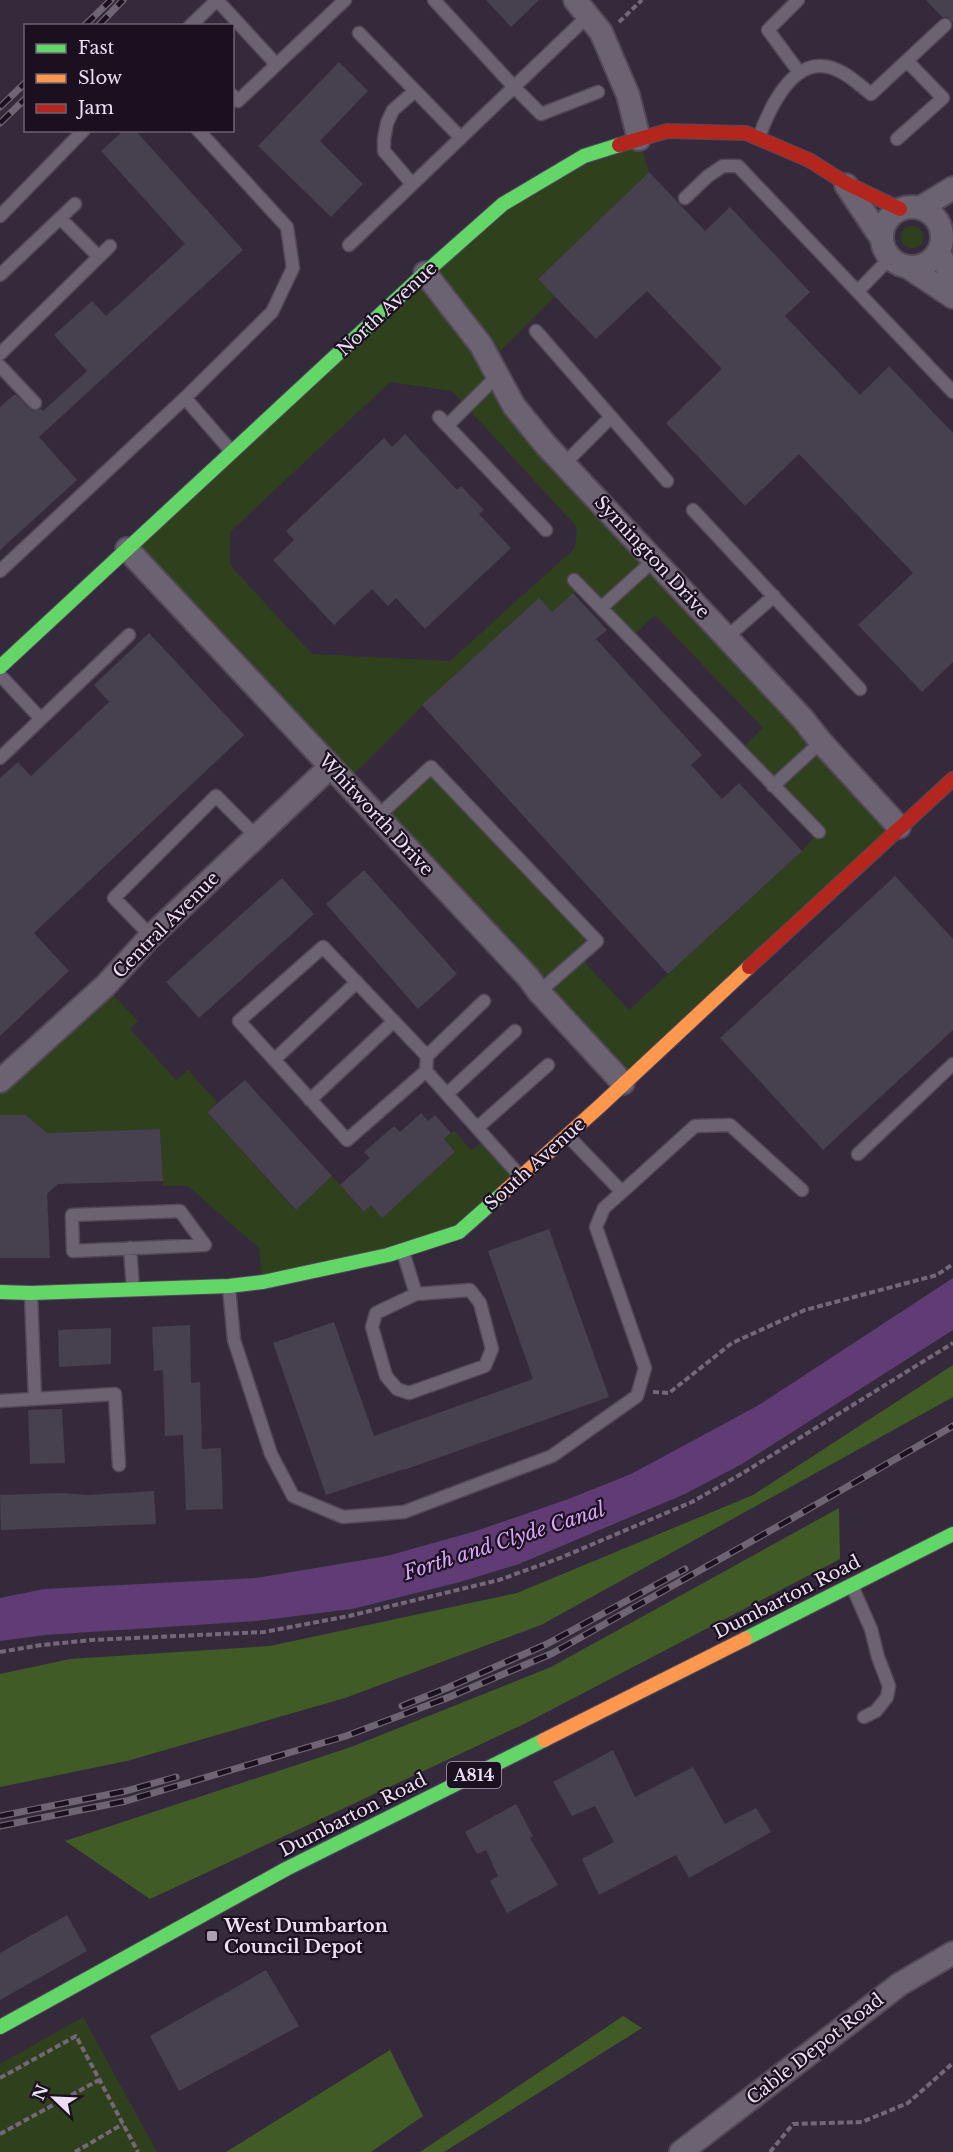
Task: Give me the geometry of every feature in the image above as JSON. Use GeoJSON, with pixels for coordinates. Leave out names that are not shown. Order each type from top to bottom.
{"type":"FeatureCollection","features":[{"type":"Feature","properties":{"kind":"street"},"geometry":{"type":"LineString","coordinates":[[581,8],[603,37],[628,95],[639,140]]}},
{"type":"Feature","properties":{"kind":"street","name":"North Avenue"},"geometry":{"type":"LineString","coordinates":[[0,667],[424,273],[503,204],[584,156],[667,131],[746,133],[809,160],[844,182],[910,209]]}},
{"type":"Feature","properties":{"kind":"street","name":"North Avenue"},"geometry":{"type":"LineString","coordinates":[[844,182],[894,254]]}},
{"type":"Feature","properties":{"kind":"street"},"geometry":{"type":"LineString","coordinates":[[953,188],[887,221],[894,254],[953,297]]}},
{"type":"Feature","properties":{"kind":"street"},"geometry":{"type":"LineString","coordinates":[[894,254],[926,264],[938,252],[942,244],[947,219],[937,219],[929,212],[910,209]]}},
{"type":"Feature","properties":{"kind":"street"},"geometry":{"type":"LineString","coordinates":[[938,252],[953,278]]}},
{"type":"Feature","properties":{"kind":"street","name":"Symington Drive"},"geometry":{"type":"LineString","coordinates":[[424,273],[481,345],[514,406],[564,464],[803,719],[898,827]]}},
{"type":"Feature","properties":{"kind":"street","name":"Whitworth Drive"},"geometry":{"type":"LineString","coordinates":[[128,549],[528,977],[539,992],[623,1083]]}},
{"type":"Feature","properties":{"kind":"street","name":"Central Avenue"},"geometry":{"type":"LineString","coordinates":[[0,1081],[105,986],[151,936],[330,767]]}},
{"type":"Feature","properties":{"kind":"street","name":"South Avenue"},"geometry":{"type":"LineString","coordinates":[[0,1292],[31,1293],[229,1286],[263,1282],[402,1251],[459,1232],[567,1136],[898,827],[925,806],[953,779]]}},
{"type":"Feature","properties":{"kind":"street","name":"Dumbarton Road"},"geometry":{"type":"LineString","coordinates":[[0,2027],[286,1869],[953,1534]]}},
{"type":"Feature","properties":{"kind":"street","name":"Cable Depot Road"},"geometry":{"type":"LineString","coordinates":[[681,2152],[900,1984],[953,1953]]}},
{"type":"Feature","properties":{"kind":"lane"},"geometry":{"type":"LineString","coordinates":[[192,24],[217,0],[276,64]]}},
{"type":"Feature","properties":{"kind":"lane"},"geometry":{"type":"LineString","coordinates":[[234,97],[238,101],[345,0]]}},
{"type":"Feature","properties":{"kind":"lane"},"geometry":{"type":"LineString","coordinates":[[434,0],[541,114],[598,92]]}},
{"type":"Feature","properties":{"kind":"lane"},"geometry":{"type":"LineString","coordinates":[[798,0],[768,30],[799,72]]}},
{"type":"Feature","properties":{"kind":"lane"},"geometry":{"type":"LineString","coordinates":[[350,244],[514,87],[581,8]]}},
{"type":"Feature","properties":{"kind":"lane"},"geometry":{"type":"LineString","coordinates":[[758,138],[771,107],[799,72],[819,66],[839,71],[872,94],[945,25]]}},
{"type":"Feature","properties":{"kind":"lane"},"geometry":{"type":"LineString","coordinates":[[359,33],[461,138]]}},
{"type":"Feature","properties":{"kind":"lane"},"geometry":{"type":"LineString","coordinates":[[897,139],[943,98],[907,61]]}},
{"type":"Feature","properties":{"kind":"lane"},"geometry":{"type":"LineString","coordinates":[[412,184],[384,151],[384,139],[387,123],[393,110],[415,91]]}},
{"type":"Feature","properties":{"kind":"lane"},"geometry":{"type":"LineString","coordinates":[[0,216],[82,132]]}},
{"type":"Feature","properties":{"kind":"lane"},"geometry":{"type":"LineString","coordinates":[[0,571],[272,312],[293,268],[287,227],[200,132]]}},
{"type":"Feature","properties":{"kind":"lane"},"geometry":{"type":"LineString","coordinates":[[685,198],[708,176],[723,166],[738,166],[953,392]]}},
{"type":"Feature","properties":{"kind":"lane"},"geometry":{"type":"LineString","coordinates":[[0,274],[75,204]]}},
{"type":"Feature","properties":{"kind":"lane"},"geometry":{"type":"LineString","coordinates":[[60,218],[99,257]]}},
{"type":"Feature","properties":{"kind":"lane"},"geometry":{"type":"LineString","coordinates":[[0,354],[110,246]]}},
{"type":"Feature","properties":{"kind":"lane"},"geometry":{"type":"LineString","coordinates":[[858,291],[894,254]]}},
{"type":"Feature","properties":{"kind":"lane"},"geometry":{"type":"LineString","coordinates":[[536,331],[668,481]]}},
{"type":"Feature","properties":{"kind":"lane"},"geometry":{"type":"LineString","coordinates":[[0,366],[35,403]]}},
{"type":"Feature","properties":{"kind":"lane"},"geometry":{"type":"LineString","coordinates":[[497,376],[443,421],[546,530]]}},
{"type":"Feature","properties":{"kind":"lane"},"geometry":{"type":"LineString","coordinates":[[184,398],[232,452]]}},
{"type":"Feature","properties":{"kind":"lane"},"geometry":{"type":"LineString","coordinates":[[564,464],[611,417]]}},
{"type":"Feature","properties":{"kind":"lane"},"geometry":{"type":"LineString","coordinates":[[693,510],[860,689]]}},
{"type":"Feature","properties":{"kind":"lane"},"geometry":{"type":"LineString","coordinates":[[601,608],[654,560]]}},
{"type":"Feature","properties":{"kind":"lane"},"geometry":{"type":"LineString","coordinates":[[574,580],[819,832]]}},
{"type":"Feature","properties":{"kind":"lane"},"geometry":{"type":"LineString","coordinates":[[727,637],[774,596]]}},
{"type":"Feature","properties":{"kind":"lane"},"geometry":{"type":"LineString","coordinates":[[0,758],[129,635]]}},
{"type":"Feature","properties":{"kind":"lane"},"geometry":{"type":"LineString","coordinates":[[0,675],[41,719]]}},
{"type":"Feature","properties":{"kind":"lane"},"geometry":{"type":"LineString","coordinates":[[773,786],[821,742]]}},
{"type":"Feature","properties":{"kind":"lane"},"geometry":{"type":"LineString","coordinates":[[377,817],[431,767],[597,941],[539,992]]}},
{"type":"Feature","properties":{"kind":"lane"},"geometry":{"type":"LineString","coordinates":[[151,936],[114,897],[216,796],[256,837]]}},
{"type":"Feature","properties":{"kind":"lane"},"geometry":{"type":"LineString","coordinates":[[427,1056],[323,946],[239,1021],[347,1140],[426,1071],[427,1056],[484,1000]]}},
{"type":"Feature","properties":{"kind":"lane"},"geometry":{"type":"LineString","coordinates":[[274,1060],[357,982]]}},
{"type":"Feature","properties":{"kind":"lane"},"geometry":{"type":"LineString","coordinates":[[310,1100],[394,1021]]}},
{"type":"Feature","properties":{"kind":"lane"},"geometry":{"type":"LineString","coordinates":[[447,1094],[515,1031]]}},
{"type":"Feature","properties":{"kind":"lane"},"geometry":{"type":"LineString","coordinates":[[858,1154],[953,1064]]}},
{"type":"Feature","properties":{"kind":"lane"},"geometry":{"type":"LineString","coordinates":[[477,1128],[548,1065]]}},
{"type":"Feature","properties":{"kind":"lane"},"geometry":{"type":"LineString","coordinates":[[426,1071],[521,1177]]}},
{"type":"Feature","properties":{"kind":"lane"},"geometry":{"type":"LineString","coordinates":[[229,1286],[234,1340],[271,1454],[293,1496],[343,1517],[404,1512],[552,1456],[637,1396],[645,1368],[596,1227],[604,1208],[695,1126],[730,1125],[802,1190]]}},
{"type":"Feature","properties":{"kind":"lane"},"geometry":{"type":"LineString","coordinates":[[567,1136],[622,1192]]}},
{"type":"Feature","properties":{"kind":"lane"},"geometry":{"type":"LineString","coordinates":[[180,1211],[205,1245],[130,1248],[73,1251],[72,1215],[180,1211]]}},
{"type":"Feature","properties":{"kind":"lane"},"geometry":{"type":"LineString","coordinates":[[130,1248],[133,1288]]}},
{"type":"Feature","properties":{"kind":"lane"},"geometry":{"type":"LineString","coordinates":[[402,1251],[416,1294]]}},
{"type":"Feature","properties":{"kind":"lane"},"geometry":{"type":"LineString","coordinates":[[470,1290],[480,1303],[492,1349],[485,1366],[409,1393],[397,1389],[386,1376],[372,1327],[376,1313],[416,1294],[470,1290]]}},
{"type":"Feature","properties":{"kind":"lane"},"geometry":{"type":"LineString","coordinates":[[31,1293],[34,1399]]}},
{"type":"Feature","properties":{"kind":"lane"},"geometry":{"type":"LineString","coordinates":[[0,1401],[115,1394],[119,1465]]}},
{"type":"Feature","properties":{"kind":"lane"},"geometry":{"type":"LineString","coordinates":[[851,1585],[871,1629],[889,1686],[887,1697],[876,1711],[864,1717]]}},
{"type":"Feature","properties":{"kind":"path"},"geometry":{"type":"LineString","coordinates":[[603,37],[642,0]]}},
{"type":"Feature","properties":{"kind":"path"},"geometry":{"type":"LineString","coordinates":[[638,1392],[669,1393],[732,1343],[805,1310],[936,1275],[953,1264]]}},
{"type":"Feature","properties":{"kind":"path"},"geometry":{"type":"LineString","coordinates":[[0,1652],[92,1640],[264,1632],[349,1616],[499,1580],[560,1558],[692,1502],[953,1343]]}},
{"type":"Feature","properties":{"kind":"path"},"geometry":{"type":"LineString","coordinates":[[0,2078],[76,2036],[138,2152]]}},
{"type":"Feature","properties":{"kind":"path"},"geometry":{"type":"LineString","coordinates":[[770,2152],[793,2124],[862,2122],[908,2103],[953,2063]]}},
{"type":"Feature","properties":{"kind":"path"},"geometry":{"type":"LineString","coordinates":[[0,2134],[99,2080]]}},
{"type":"Feature","properties":{"kind":"path"},"geometry":{"type":"LineString","coordinates":[[75,2152],[123,2124]]}},
{"type":"Feature","properties":{"kind":"green space"},"geometry":{"type":"Polygon","coordinates":[[[639,139],[649,172],[538,279],[555,296],[490,361],[514,406],[899,827],[623,1083],[377,817],[431,767],[597,941],[580,957],[629,1010],[802,851],[819,832],[739,751],[763,728],[655,615],[631,638],[580,587],[552,612],[539,599],[425,703],[345,783],[127,549],[503,204],[639,139]],[[390,382],[230,532],[230,565],[312,654],[450,661],[575,548],[577,527],[452,391],[390,382]]]}},
{"type":"Feature","properties":{"kind":"green space"},"geometry":{"type":"Polygon","coordinates":[[[912,226],[920,229],[923,237],[920,245],[912,248],[904,245],[901,237],[904,229],[912,226]]]}},
{"type":"Feature","properties":{"kind":"green space"},"geometry":{"type":"Polygon","coordinates":[[[105,986],[138,1021],[130,1029],[176,1080],[188,1070],[217,1102],[207,1112],[295,1210],[332,1176],[364,1212],[371,1205],[382,1217],[455,1152],[444,1139],[454,1131],[472,1151],[486,1138],[521,1177],[459,1232],[263,1282],[259,1248],[188,1186],[163,1186],[160,1129],[47,1133],[26,1115],[0,1115],[0,1085],[105,986]]]}},
{"type":"Feature","properties":{"kind":"green space"},"geometry":{"type":"Polygon","coordinates":[[[953,1365],[953,1397],[541,1625],[345,1698],[127,1761],[0,1787],[0,1674],[70,1659],[270,1646],[517,1593],[753,1495],[953,1365]]]}},
{"type":"Feature","properties":{"kind":"green space"},"geometry":{"type":"Polygon","coordinates":[[[839,1508],[840,1559],[524,1724],[150,1899],[65,1841],[351,1747],[551,1667],[839,1508]]]}},
{"type":"Feature","properties":{"kind":"green space"},"geometry":{"type":"Polygon","coordinates":[[[623,2016],[642,2028],[444,2152],[420,2152],[623,2016]]]}},
{"type":"Feature","properties":{"kind":"green space"},"geometry":{"type":"Polygon","coordinates":[[[83,2017],[157,2152],[0,2152],[0,2064],[83,2017]]]}},
{"type":"Feature","properties":{"kind":"green space"},"geometry":{"type":"Polygon","coordinates":[[[390,2050],[423,2116],[371,2152],[226,2152],[390,2050]]]}},
{"type":"Feature","properties":{"kind":"water","name":"Forth and Clyde Canal"},"geometry":{"type":"Polygon","coordinates":[[[953,1278],[953,1330],[742,1464],[685,1494],[519,1564],[460,1582],[352,1609],[256,1621],[45,1635],[0,1641],[0,1598],[44,1589],[256,1578],[387,1556],[476,1531],[571,1498],[631,1474],[759,1405],[953,1278]]]}},
{"type":"Feature","properties":{"kind":"building"},"geometry":{"type":"Polygon","coordinates":[[[486,0],[539,0],[511,27],[486,0]]]}},
{"type":"Feature","properties":{"kind":"building"},"geometry":{"type":"Polygon","coordinates":[[[926,0],[953,0],[953,23],[948,17],[942,17],[926,0]]]}},
{"type":"Feature","properties":{"kind":"building"},"geometry":{"type":"Polygon","coordinates":[[[339,62],[368,91],[320,141],[363,184],[331,217],[258,146],[339,62]]]}},
{"type":"Feature","properties":{"kind":"building"},"geometry":{"type":"Polygon","coordinates":[[[122,132],[137,132],[243,250],[39,437],[77,480],[0,550],[0,407],[15,394],[32,411],[41,409],[43,411],[87,371],[54,335],[92,301],[106,316],[185,244],[101,151],[122,132]]]}},
{"type":"Feature","properties":{"kind":"building"},"geometry":{"type":"Polygon","coordinates":[[[649,172],[705,231],[730,207],[810,292],[785,316],[860,395],[889,366],[953,433],[953,662],[922,692],[858,625],[913,573],[799,454],[745,506],[666,423],[722,369],[647,291],[596,339],[538,279],[649,172]]]}},
{"type":"Feature","properties":{"kind":"building"},"geometry":{"type":"Polygon","coordinates":[[[405,434],[457,490],[461,486],[484,510],[479,514],[511,548],[425,629],[396,598],[388,606],[372,589],[334,625],[273,560],[294,540],[286,531],[384,438],[392,447],[405,434]]]}},
{"type":"Feature","properties":{"kind":"building"},"geometry":{"type":"Polygon","coordinates":[[[573,593],[607,630],[596,639],[702,755],[691,765],[722,799],[739,783],[802,851],[668,974],[422,705],[539,598],[552,612],[573,593]]]}},
{"type":"Feature","properties":{"kind":"building"},"geometry":{"type":"Polygon","coordinates":[[[149,633],[244,735],[34,933],[69,971],[0,1036],[0,778],[18,762],[31,776],[109,702],[94,685],[149,633]]]}},
{"type":"Feature","properties":{"kind":"building"},"geometry":{"type":"Polygon","coordinates":[[[364,870],[457,974],[418,1009],[326,904],[364,870]]]}},
{"type":"Feature","properties":{"kind":"building"},"geometry":{"type":"Polygon","coordinates":[[[895,876],[953,939],[953,1030],[823,1150],[720,1038],[895,876]]]}},
{"type":"Feature","properties":{"kind":"building"},"geometry":{"type":"Polygon","coordinates":[[[282,878],[314,914],[199,1018],[166,982],[282,878]]]}},
{"type":"Feature","properties":{"kind":"building"},"geometry":{"type":"Polygon","coordinates":[[[245,1080],[332,1176],[296,1210],[207,1112],[245,1080]]]}},
{"type":"Feature","properties":{"kind":"building"},"geometry":{"type":"Polygon","coordinates":[[[421,1113],[428,1121],[435,1115],[451,1133],[444,1139],[455,1152],[382,1218],[371,1205],[364,1212],[340,1185],[370,1158],[364,1152],[394,1126],[400,1132],[421,1113]]]}},
{"type":"Feature","properties":{"kind":"building"},"geometry":{"type":"Polygon","coordinates":[[[0,1115],[26,1115],[47,1133],[160,1129],[163,1181],[58,1184],[47,1194],[50,1258],[0,1258],[0,1115]]]}},
{"type":"Feature","properties":{"kind":"building"},"geometry":{"type":"Polygon","coordinates":[[[549,1229],[609,1397],[404,1470],[326,1495],[273,1343],[334,1322],[374,1436],[533,1379],[488,1251],[549,1229]]]}},
{"type":"Feature","properties":{"kind":"building"},"geometry":{"type":"Polygon","coordinates":[[[190,1325],[191,1383],[200,1382],[202,1449],[221,1448],[223,1509],[186,1510],[183,1435],[165,1436],[163,1370],[154,1371],[152,1327],[190,1325]]]}},
{"type":"Feature","properties":{"kind":"building"},"geometry":{"type":"Polygon","coordinates":[[[111,1328],[111,1364],[59,1367],[58,1330],[111,1328]]]}},
{"type":"Feature","properties":{"kind":"building"},"geometry":{"type":"Polygon","coordinates":[[[62,1409],[65,1463],[30,1464],[28,1410],[62,1409]]]}},
{"type":"Feature","properties":{"kind":"building"},"geometry":{"type":"Polygon","coordinates":[[[154,1491],[156,1524],[1,1530],[0,1495],[62,1493],[87,1495],[154,1491]]]}},
{"type":"Feature","properties":{"kind":"building"},"geometry":{"type":"Polygon","coordinates":[[[613,1750],[635,1797],[693,1767],[725,1824],[756,1808],[771,1832],[689,1878],[676,1855],[599,1895],[582,1859],[614,1842],[595,1806],[572,1816],[553,1782],[613,1750]]]}},
{"type":"Feature","properties":{"kind":"building"},"geometry":{"type":"Polygon","coordinates":[[[516,1804],[533,1836],[530,1838],[558,1885],[507,1913],[490,1881],[498,1876],[486,1850],[477,1854],[465,1832],[516,1804]]]}},
{"type":"Feature","properties":{"kind":"building"},"geometry":{"type":"Polygon","coordinates":[[[67,1915],[87,1951],[0,2000],[0,1953],[67,1915]]]}},
{"type":"Feature","properties":{"kind":"building"},"geometry":{"type":"Polygon","coordinates":[[[266,1970],[299,2026],[179,2091],[150,2036],[266,1970]]]}},
{"type":"Feature","properties":{"kind":"railway"},"geometry":{"type":"LineString","coordinates":[[86,24],[111,0]]}},
{"type":"Feature","properties":{"kind":"railway"},"geometry":{"type":"LineString","coordinates":[[100,24],[123,0]]}},
{"type":"Feature","properties":{"kind":"railway"},"geometry":{"type":"LineString","coordinates":[[0,107],[24,84]]}},
{"type":"Feature","properties":{"kind":"railway"},"geometry":{"type":"LineString","coordinates":[[0,123],[24,100]]}},
{"type":"Feature","properties":{"kind":"railway"},"geometry":{"type":"LineString","coordinates":[[0,1826],[126,1801],[346,1736],[447,1698],[553,1653],[953,1426]]}},
{"type":"Feature","properties":{"kind":"railway"},"geometry":{"type":"LineString","coordinates":[[402,1706],[547,1644],[685,1569]]}},
{"type":"Feature","properties":{"kind":"railway"},"geometry":{"type":"LineString","coordinates":[[0,1816],[126,1791],[176,1777]]}},
{"type":"Feature","properties":{"kind":"traffic: fast"},"geometry":{"type":"LineString","coordinates":[[0,667],[425,273],[503,204],[584,156],[619,145]]}},
{"type":"Feature","properties":{"kind":"traffic: fast"},"geometry":{"type":"LineString","coordinates":[[0,1292],[31,1293],[229,1286],[263,1282],[388,1255],[459,1232],[503,1193]]}},
{"type":"Feature","properties":{"kind":"traffic: fast"},"geometry":{"type":"LineString","coordinates":[[745,1639],[953,1534]]}},
{"type":"Feature","properties":{"kind":"traffic: fast"},"geometry":{"type":"LineString","coordinates":[[0,2027],[286,1869],[544,1740]]}},
{"type":"Feature","properties":{"kind":"traffic: slow"},"geometry":{"type":"LineString","coordinates":[[503,1193],[749,967]]}},
{"type":"Feature","properties":{"kind":"traffic: slow"},"geometry":{"type":"LineString","coordinates":[[544,1740],[745,1639]]}},
{"type":"Feature","properties":{"kind":"traffic: jam"},"geometry":{"type":"LineString","coordinates":[[619,145],[667,131],[746,133],[809,160],[844,182],[900,209]]}},
{"type":"Feature","properties":{"kind":"traffic: jam"},"geometry":{"type":"LineString","coordinates":[[749,967],[953,779]]}},
{"type":"Feature","properties":{"kind":"place","name":"West Dumbarton Council Depot"},"geometry":{"type":"Point","coordinates":[212,1936]}}]}
